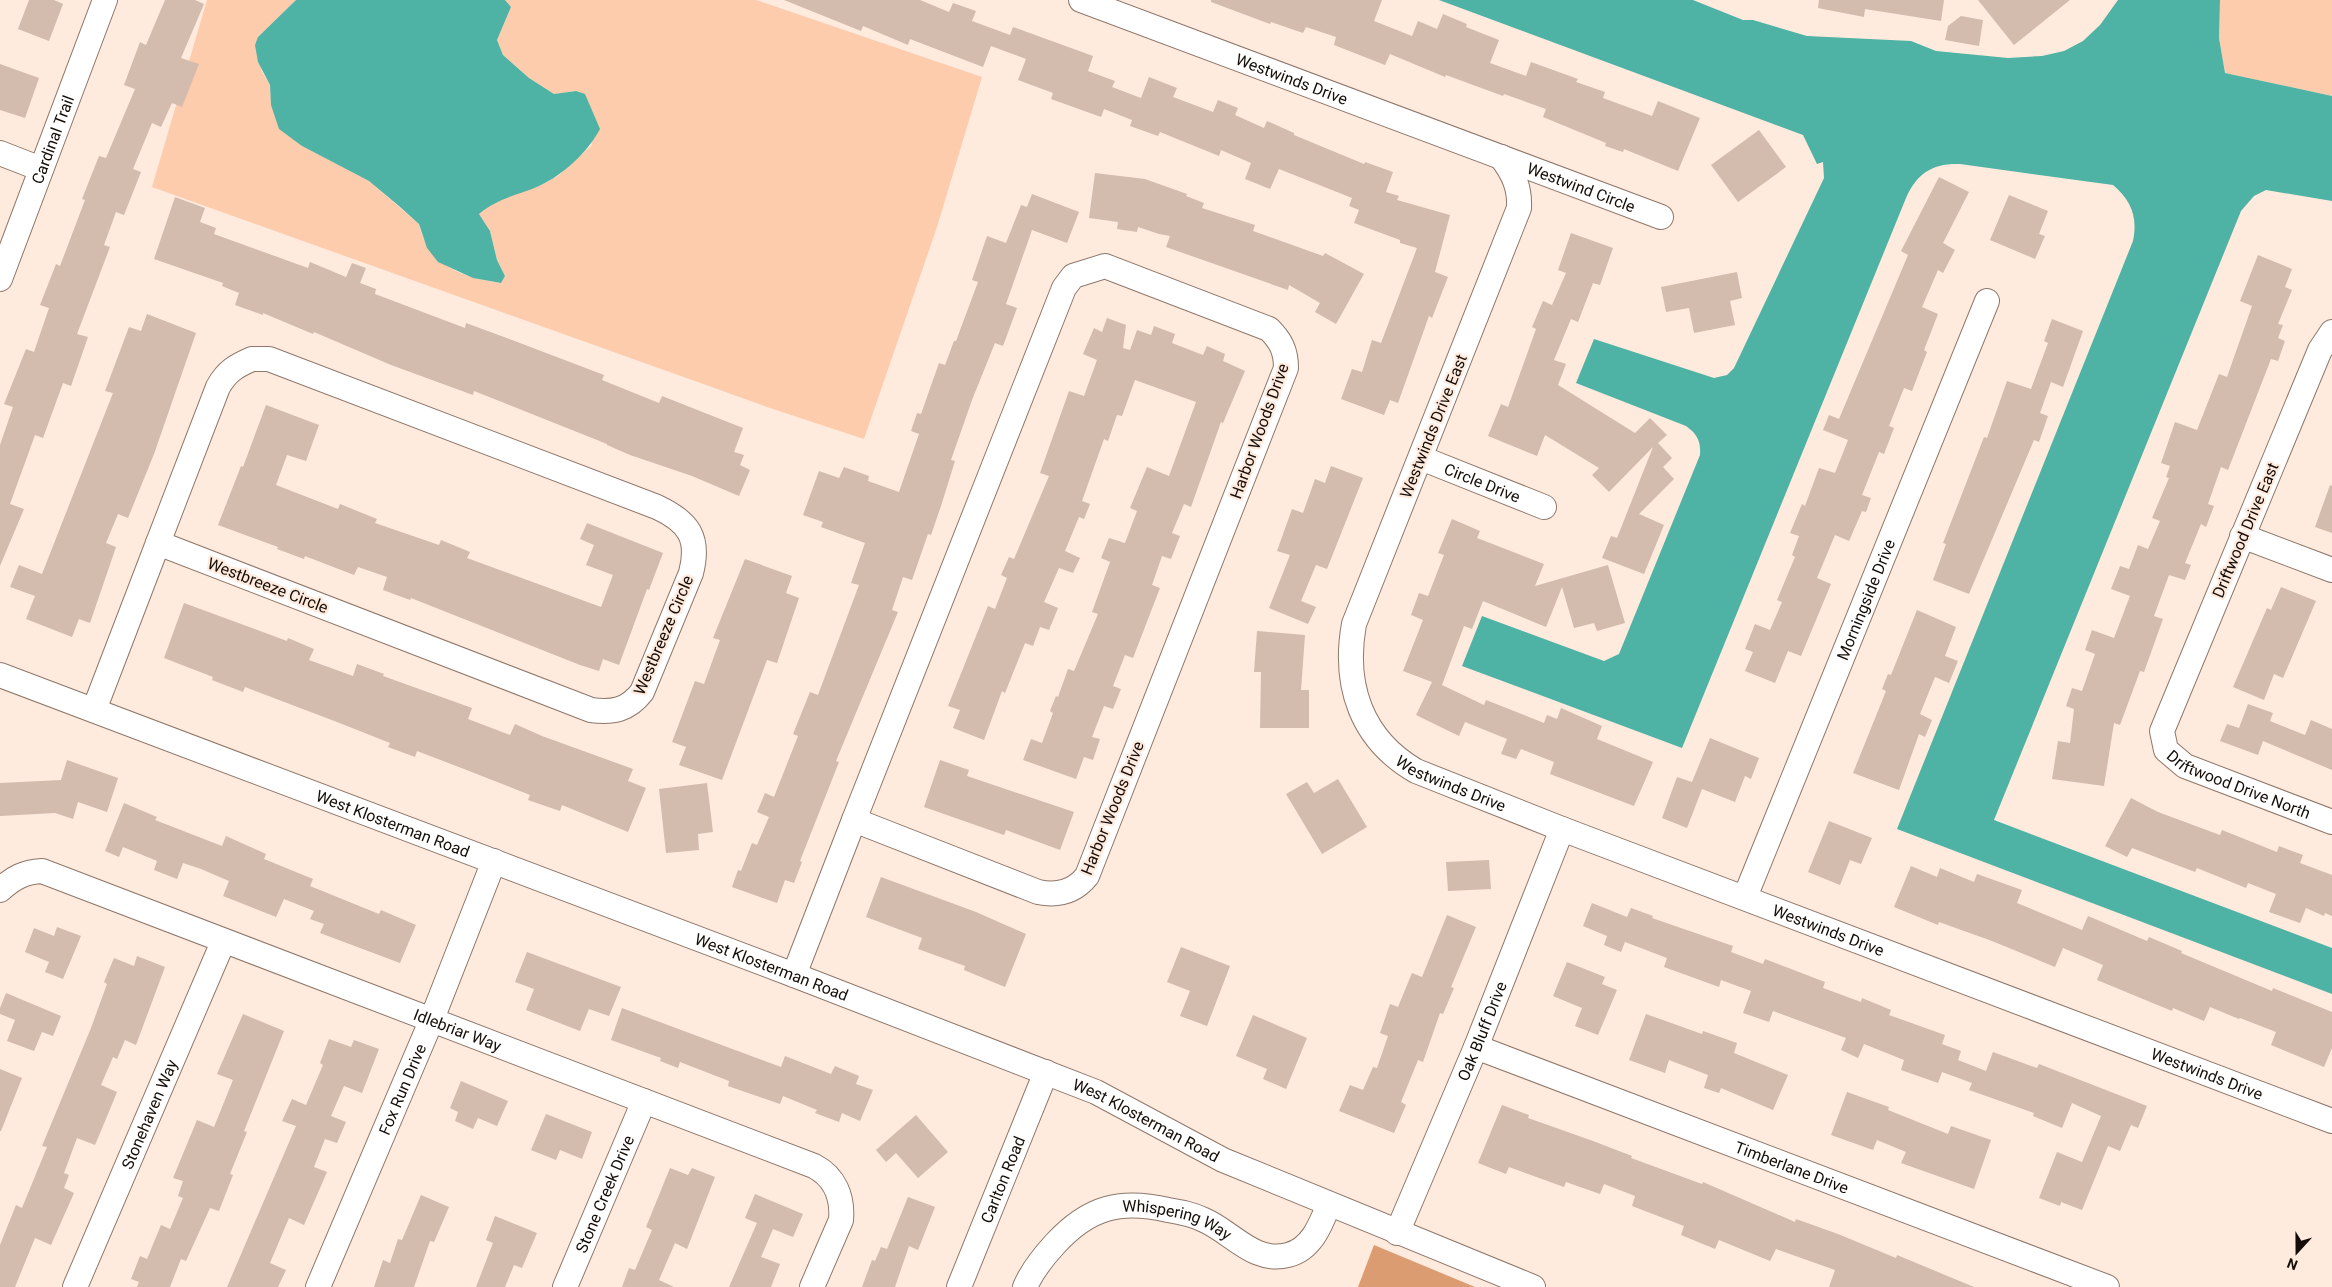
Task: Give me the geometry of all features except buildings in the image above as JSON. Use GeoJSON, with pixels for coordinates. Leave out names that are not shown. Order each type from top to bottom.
{"type":"FeatureCollection","features":[{"type":"Feature","properties":{"kind":"street","name":"Cardinal Trail"},"geometry":{"type":"LineString","coordinates":[[0,279],[105,0]]}},
{"type":"Feature","properties":{"kind":"street","name":"Westwinds Drive"},"geometry":{"type":"LineString","coordinates":[[1081,0],[1502,157]]}},
{"type":"Feature","properties":{"kind":"street"},"geometry":{"type":"LineString","coordinates":[[0,153],[41,169]]}},
{"type":"Feature","properties":{"kind":"street","name":"Westwind Circle"},"geometry":{"type":"LineString","coordinates":[[1502,157],[1661,216]]}},
{"type":"Feature","properties":{"kind":"street","name":"Westwinds Drive East"},"geometry":{"type":"LineString","coordinates":[[1357,700],[1350,659],[1354,624],[1519,208],[1516,182],[1502,157]]}},
{"type":"Feature","properties":{"kind":"street","name":"Harbor Woods Drive"},"geometry":{"type":"LineString","coordinates":[[794,975],[854,820],[1064,288],[1073,276],[1105,266],[1269,329],[1279,340],[1286,354],[1286,368],[1098,849],[1083,881],[1068,891],[1052,895],[1038,892],[854,820]]}},
{"type":"Feature","properties":{"kind":"street","name":"Morningside Drive"},"geometry":{"type":"LineString","coordinates":[[1745,897],[1987,301]]}},
{"type":"Feature","properties":{"kind":"street","name":"Driftwood Drive East"},"geometry":{"type":"LineString","coordinates":[[2162,731],[2320,350],[2332,332]]}},
{"type":"Feature","properties":{"kind":"street","name":"Westbreeze Circle"},"geometry":{"type":"LineString","coordinates":[[94,710],[158,543],[218,387],[225,375],[235,366],[252,359],[269,360],[657,507],[672,514],[686,526],[693,540],[695,556],[691,573],[642,692],[626,708],[610,712],[591,710],[158,543]]}},
{"type":"Feature","properties":{"kind":"street","name":"Circle Drive"},"geometry":{"type":"LineString","coordinates":[[1420,458],[1544,507]]}},
{"type":"Feature","properties":{"kind":"street"},"geometry":{"type":"LineString","coordinates":[[2242,536],[2332,570]]}},
{"type":"Feature","properties":{"kind":"street","name":"West Klosterman Road"},"geometry":{"type":"LineString","coordinates":[[0,674],[1046,1072],[1116,1101],[1223,1160],[1532,1287]]}},
{"type":"Feature","properties":{"kind":"street","name":"Westwinds Drive"},"geometry":{"type":"LineString","coordinates":[[1357,700],[1372,732],[1400,762],[1416,771],[1562,829],[2332,1121]]}},
{"type":"Feature","properties":{"kind":"street","name":"Driftwood Drive North"},"geometry":{"type":"LineString","coordinates":[[2162,731],[2166,750],[2185,766],[2332,822]]}},
{"type":"Feature","properties":{"kind":"street","name":"Oak Bluff Drive"},"geometry":{"type":"LineString","coordinates":[[1397,1232],[1476,1047],[1562,829]]}},
{"type":"Feature","properties":{"kind":"street","name":"Fox Run Drive"},"geometry":{"type":"LineString","coordinates":[[318,1287],[432,1019],[494,861]]}},
{"type":"Feature","properties":{"kind":"street","name":"Idlebriar Way"},"geometry":{"type":"LineString","coordinates":[[0,890],[17,877],[28,872],[42,871],[223,942],[432,1019],[824,1171],[837,1190],[842,1210],[841,1220],[812,1287]]}},
{"type":"Feature","properties":{"kind":"street","name":"Stonehaven Way"},"geometry":{"type":"LineString","coordinates":[[75,1287],[223,942]]}},
{"type":"Feature","properties":{"kind":"street","name":"Timberlane Drive"},"geometry":{"type":"LineString","coordinates":[[1476,1047],[2107,1287]]}},
{"type":"Feature","properties":{"kind":"street","name":"Carlton Road"},"geometry":{"type":"LineString","coordinates":[[959,1287],[1046,1072]]}},
{"type":"Feature","properties":{"kind":"street","name":"Stone Creek Drive"},"geometry":{"type":"LineString","coordinates":[[565,1287],[644,1101]]}},
{"type":"Feature","properties":{"kind":"street","name":"Whispering Way"},"geometry":{"type":"LineString","coordinates":[[1025,1287],[1037,1265],[1060,1238],[1085,1218],[1108,1208],[1140,1205],[1188,1214],[1214,1225],[1263,1256],[1277,1257],[1296,1253],[1306,1246],[1320,1224],[1329,1204]]}},
{"type":"Feature","properties":{"kind":"shaded area"},"geometry":{"type":"Polygon","coordinates":[[[207,0],[296,0],[258,37],[261,70],[270,85],[271,105],[302,146],[369,181],[419,224],[430,250],[439,260],[449,267],[473,278],[501,283],[505,276],[497,260],[490,231],[479,214],[495,201],[539,186],[558,176],[592,145],[576,91],[554,94],[529,78],[503,55],[497,40],[511,7],[505,0],[756,0],[982,77],[937,227],[864,439],[770,408],[152,187],[207,0]]]}},
{"type":"Feature","properties":{"kind":"shaded area"},"geometry":{"type":"Polygon","coordinates":[[[2220,0],[2332,0],[2332,96],[2225,73],[2219,38],[2220,0]]]}},
{"type":"Feature","properties":{"kind":"shaded area"},"geometry":{"type":"Polygon","coordinates":[[[1374,1245],[1475,1287],[1358,1287],[1374,1245]]]}},
{"type":"Feature","properties":{"kind":"water"},"geometry":{"type":"Polygon","coordinates":[[[296,0],[505,0],[511,7],[497,40],[503,55],[529,78],[554,94],[576,91],[585,94],[600,129],[582,154],[557,176],[539,186],[501,200],[479,214],[490,231],[497,260],[505,276],[501,283],[473,278],[438,262],[427,248],[419,224],[399,206],[369,181],[302,146],[279,129],[271,105],[270,85],[258,62],[255,45],[258,37],[296,0]]]}},
{"type":"Feature","properties":{"kind":"water"},"geometry":{"type":"Polygon","coordinates":[[[1439,0],[1693,0],[1743,20],[1753,20],[1807,36],[1911,41],[1936,51],[2008,58],[2042,56],[2064,51],[2083,41],[2100,25],[2118,0],[2220,0],[2219,38],[2225,73],[2332,96],[2332,201],[2266,190],[2254,196],[2241,211],[1994,820],[2332,948],[2332,994],[1897,829],[2133,241],[2135,224],[2132,210],[2129,203],[2113,185],[1960,164],[1942,165],[1934,168],[1927,171],[1915,182],[1906,198],[1682,748],[1462,666],[1482,616],[1604,661],[1619,654],[1700,455],[1700,450],[1697,438],[1686,426],[1576,383],[1594,339],[1714,378],[1727,375],[1734,368],[1824,178],[1823,162],[1817,164],[1803,135],[1439,0]]]}}]}
